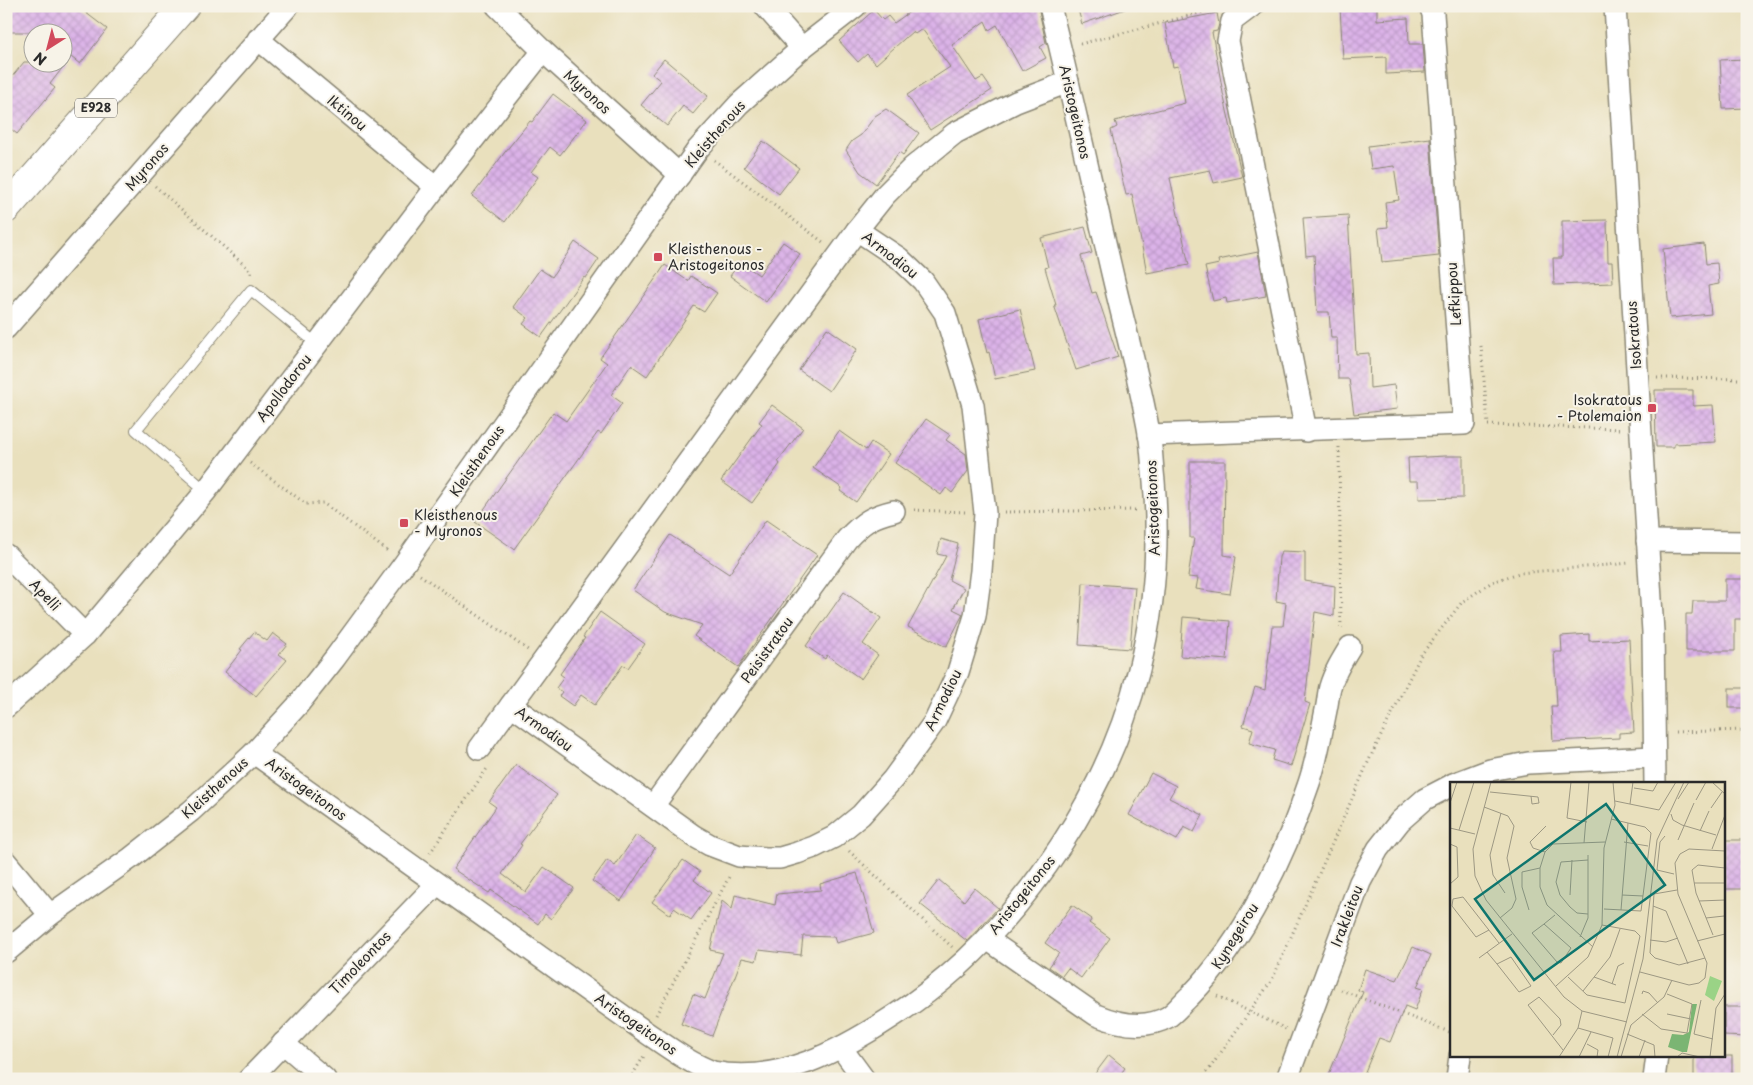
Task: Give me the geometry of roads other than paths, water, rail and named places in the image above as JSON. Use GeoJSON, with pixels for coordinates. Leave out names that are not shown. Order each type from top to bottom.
{"type":"FeatureCollection","features":[{"type":"Feature","properties":{"kind":"main road","name":"E928"},"geometry":{"type":"LineString","coordinates":[[6,209],[185,6]]}},
{"type":"Feature","properties":{"kind":"street","name":"Myronos"},"geometry":{"type":"LineString","coordinates":[[6,328],[288,6]]}},
{"type":"Feature","properties":{"kind":"street","name":"Myronos"},"geometry":{"type":"LineString","coordinates":[[498,6],[543,52],[680,176]]}},
{"type":"Feature","properties":{"kind":"street"},"geometry":{"type":"LineString","coordinates":[[765,6],[802,48]]}},
{"type":"Feature","properties":{"kind":"street","name":"Kleisthenous"},"geometry":{"type":"LineString","coordinates":[[6,952],[50,915],[131,858],[192,811],[254,753],[297,706],[341,650],[698,149],[739,104],[802,48],[856,6]]}},
{"type":"Feature","properties":{"kind":"street","name":"Aristogeitonos"},"geometry":{"type":"LineString","coordinates":[[254,753],[686,1060],[716,1073],[749,1078],[772,1078],[842,1049],[913,1004],[966,960],[1023,897],[1050,861],[1077,820],[1100,777],[1119,736],[1136,685],[1147,631],[1155,571],[1156,510],[1150,435],[1050,6]]}},
{"type":"Feature","properties":{"kind":"street","name":"Lefkippou"},"geometry":{"type":"LineString","coordinates":[[1306,431],[1464,424],[1433,14],[1430,6]]}},
{"type":"Feature","properties":{"kind":"street","name":"Isokratous"},"geometry":{"type":"LineString","coordinates":[[1615,6],[1653,632],[1655,782]]}},
{"type":"Feature","properties":{"kind":"street"},"geometry":{"type":"LineString","coordinates":[[1150,435],[1306,431],[1228,42],[1232,21],[1246,10]]}},
{"type":"Feature","properties":{"kind":"street","name":"Iktinou"},"geometry":{"type":"LineString","coordinates":[[258,39],[436,187]]}},
{"type":"Feature","properties":{"kind":"street","name":"Apollodorou"},"geometry":{"type":"LineString","coordinates":[[6,707],[84,636],[206,491],[436,187],[543,52]]}},
{"type":"Feature","properties":{"kind":"street","name":"Armodiou"},"geometry":{"type":"LineString","coordinates":[[479,750],[885,195],[913,167],[954,133],[1016,102],[1068,82]]}},
{"type":"Feature","properties":{"kind":"street","name":"Armodiou"},"geometry":{"type":"LineString","coordinates":[[511,705],[694,836],[710,845],[739,856],[780,858],[814,847],[834,837],[861,814],[894,779],[936,721],[958,672],[975,616],[981,571],[985,513],[973,405],[945,313],[923,281],[905,264],[858,230]]}},
{"type":"Feature","properties":{"kind":"street","name":"Peisistratou"},"geometry":{"type":"LineString","coordinates":[[653,806],[847,539],[862,523],[876,515],[894,511]]}},
{"type":"Feature","properties":{"kind":"street"},"geometry":{"type":"LineString","coordinates":[[1647,551],[1747,542]]}},
{"type":"Feature","properties":{"kind":"street","name":"Apelli"},"geometry":{"type":"LineString","coordinates":[[6,555],[84,636]]}},
{"type":"Feature","properties":{"kind":"street","name":"Kynegeirou"},"geometry":{"type":"LineString","coordinates":[[987,939],[1096,1015],[1114,1022],[1133,1025],[1154,1022],[1169,1016],[1209,977],[1238,934],[1266,886],[1287,842],[1309,782],[1329,690],[1338,666],[1350,647]]}},
{"type":"Feature","properties":{"kind":"street","name":"Irakleitou"},"geometry":{"type":"LineString","coordinates":[[1458,782],[1490,770],[1528,763],[1654,757]]}},
{"type":"Feature","properties":{"kind":"street","name":"Irakleitou"},"geometry":{"type":"LineString","coordinates":[[1287,1079],[1360,882],[1378,849],[1400,821],[1425,799],[1450,786]]}},
{"type":"Feature","properties":{"kind":"street"},"geometry":{"type":"LineString","coordinates":[[6,862],[50,915]]}},
{"type":"Feature","properties":{"kind":"street","name":"Timoleontos"},"geometry":{"type":"LineString","coordinates":[[249,1079],[437,884]]}},
{"type":"Feature","properties":{"kind":"street"},"geometry":{"type":"LineString","coordinates":[[283,1043],[325,1079]]}},
{"type":"Feature","properties":{"kind":"street"},"geometry":{"type":"LineString","coordinates":[[842,1049],[864,1079]]}},
{"type":"Feature","properties":{"kind":"street"},"geometry":{"type":"LineString","coordinates":[[1457,1079],[1460,1058]]}},
{"type":"Feature","properties":{"kind":"street"},"geometry":{"type":"LineString","coordinates":[[1654,1079],[1657,1058]]}},
{"type":"Feature","properties":{"kind":"lane"},"geometry":{"type":"LineString","coordinates":[[206,491],[136,430],[251,290],[317,344]]}},
{"type":"Feature","properties":{"kind":"place","name":"Kleisthenous - Aristogeitonos"},"geometry":{"type":"Point","coordinates":[658,257]}},
{"type":"Feature","properties":{"kind":"place","name":"Isokratous - Ptolemaion"},"geometry":{"type":"Point","coordinates":[1652,408]}},
{"type":"Feature","properties":{"kind":"place","name":"Kleisthenous - Myronos"},"geometry":{"type":"Point","coordinates":[404,523]}}]}
